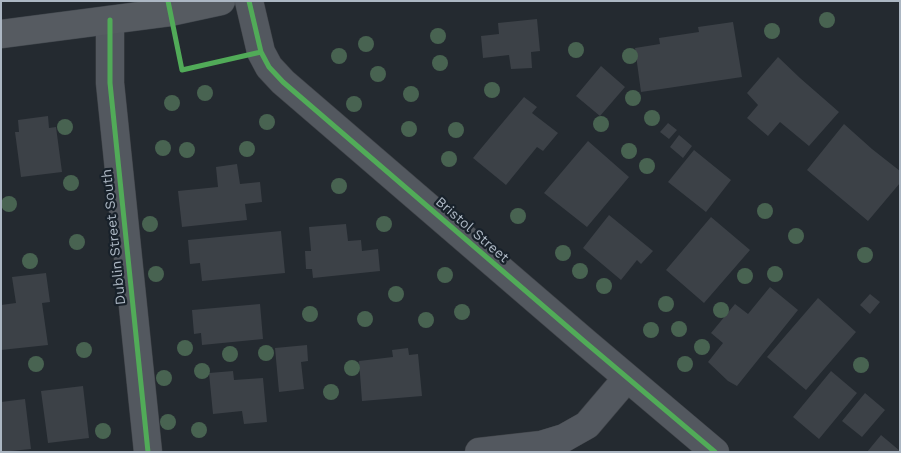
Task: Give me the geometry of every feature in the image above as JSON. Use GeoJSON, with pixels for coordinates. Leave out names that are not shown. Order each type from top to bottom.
{"type":"FeatureCollection","features":[{"type":"Feature","properties":{"kind":"main road"},"geometry":{"type":"LineString","coordinates":[[1,34],[170,12],[222,1]]}},
{"type":"Feature","properties":{"kind":"street","name":"Bristol Street"},"geometry":{"type":"LineString","coordinates":[[249,1],[261,52],[269,67],[283,82],[715,452]]}},
{"type":"Feature","properties":{"kind":"street","name":"Dublin Street South"},"geometry":{"type":"LineString","coordinates":[[110,20],[110,83],[148,452]]}},
{"type":"Feature","properties":{"kind":"street"},"geometry":{"type":"LineString","coordinates":[[479,452],[542,445],[564,438],[587,425],[627,378]]}},
{"type":"Feature","properties":{"kind":"building"},"geometry":{"type":"Polygon","coordinates":[[[537,19],[540,51],[531,52],[532,68],[511,69],[509,55],[483,58],[481,36],[499,34],[498,23],[537,19]]]}},
{"type":"Feature","properties":{"kind":"building"},"geometry":{"type":"Polygon","coordinates":[[[733,22],[742,77],[641,92],[635,48],[660,44],[659,38],[699,32],[698,27],[733,22]]]}},
{"type":"Feature","properties":{"kind":"building"},"geometry":{"type":"Polygon","coordinates":[[[778,57],[839,112],[809,146],[780,122],[768,136],[747,118],[758,105],[747,93],[778,57]]]}},
{"type":"Feature","properties":{"kind":"building"},"geometry":{"type":"Polygon","coordinates":[[[601,66],[625,87],[600,116],[576,96],[601,66]]]}},
{"type":"Feature","properties":{"kind":"building"},"geometry":{"type":"Polygon","coordinates":[[[524,97],[537,107],[532,113],[558,133],[543,151],[537,147],[506,185],[473,158],[524,97]]]}},
{"type":"Feature","properties":{"kind":"building"},"geometry":{"type":"Polygon","coordinates":[[[48,116],[49,128],[56,127],[62,172],[21,177],[15,132],[19,132],[18,120],[48,116]]]}},
{"type":"Feature","properties":{"kind":"building"},"geometry":{"type":"Polygon","coordinates":[[[668,123],[677,130],[669,139],[660,132],[668,123]]]}},
{"type":"Feature","properties":{"kind":"building"},"geometry":{"type":"Polygon","coordinates":[[[844,124],[900,171],[900,183],[868,221],[807,170],[844,124]]]}},
{"type":"Feature","properties":{"kind":"building"},"geometry":{"type":"Polygon","coordinates":[[[679,135],[692,146],[683,158],[670,147],[679,135]]]}},
{"type":"Feature","properties":{"kind":"building"},"geometry":{"type":"Polygon","coordinates":[[[588,141],[629,177],[587,227],[544,193],[588,141]]]}},
{"type":"Feature","properties":{"kind":"building"},"geometry":{"type":"Polygon","coordinates":[[[694,150],[731,180],[706,212],[668,182],[694,150]]]}},
{"type":"Feature","properties":{"kind":"building"},"geometry":{"type":"Polygon","coordinates":[[[237,164],[240,184],[260,182],[262,202],[245,204],[247,220],[182,227],[178,191],[218,187],[216,167],[237,164]]]}},
{"type":"Feature","properties":{"kind":"building"},"geometry":{"type":"Polygon","coordinates":[[[609,215],[653,251],[641,264],[637,260],[621,280],[583,248],[609,215]]]}},
{"type":"Feature","properties":{"kind":"building"},"geometry":{"type":"Polygon","coordinates":[[[711,217],[750,250],[704,303],[666,270],[711,217]]]}},
{"type":"Feature","properties":{"kind":"building"},"geometry":{"type":"Polygon","coordinates":[[[346,224],[348,241],[361,240],[362,251],[378,249],[380,271],[313,278],[312,269],[306,269],[305,251],[311,251],[309,227],[346,224]]]}},
{"type":"Feature","properties":{"kind":"building"},"geometry":{"type":"Polygon","coordinates":[[[281,231],[285,273],[202,281],[200,263],[190,264],[188,240],[281,231]]]}},
{"type":"Feature","properties":{"kind":"building"},"geometry":{"type":"Polygon","coordinates":[[[46,273],[50,302],[42,303],[48,345],[1,350],[1,305],[16,303],[12,277],[46,273]]]}},
{"type":"Feature","properties":{"kind":"building"},"geometry":{"type":"Polygon","coordinates":[[[770,287],[798,310],[737,386],[728,381],[708,362],[723,343],[711,333],[735,304],[748,314],[770,287]]]}},
{"type":"Feature","properties":{"kind":"building"},"geometry":{"type":"Polygon","coordinates":[[[870,294],[880,302],[870,314],[860,305],[870,294]]]}},
{"type":"Feature","properties":{"kind":"building"},"geometry":{"type":"Polygon","coordinates":[[[818,298],[856,332],[806,390],[767,357],[818,298]]]}},
{"type":"Feature","properties":{"kind":"building"},"geometry":{"type":"Polygon","coordinates":[[[260,304],[263,339],[202,345],[201,333],[194,334],[192,310],[260,304]]]}},
{"type":"Feature","properties":{"kind":"building"},"geometry":{"type":"Polygon","coordinates":[[[307,345],[308,361],[301,362],[304,389],[279,392],[275,348],[307,345]]]}},
{"type":"Feature","properties":{"kind":"building"},"geometry":{"type":"Polygon","coordinates":[[[408,348],[409,355],[418,354],[422,396],[362,401],[359,361],[393,357],[392,350],[408,348]]]}},
{"type":"Feature","properties":{"kind":"building"},"geometry":{"type":"Polygon","coordinates":[[[233,371],[234,380],[263,378],[267,422],[244,424],[242,411],[213,414],[209,373],[233,371]]]}},
{"type":"Feature","properties":{"kind":"building"},"geometry":{"type":"Polygon","coordinates":[[[831,371],[857,393],[819,439],[793,417],[831,371]]]}},
{"type":"Feature","properties":{"kind":"building"},"geometry":{"type":"Polygon","coordinates":[[[83,386],[89,438],[48,443],[41,391],[83,386]]]}},
{"type":"Feature","properties":{"kind":"building"},"geometry":{"type":"Polygon","coordinates":[[[865,393],[885,410],[862,437],[842,421],[865,393]]]}},
{"type":"Feature","properties":{"kind":"building"},"geometry":{"type":"Polygon","coordinates":[[[25,399],[31,449],[1,452],[1,402],[25,399]]]}},
{"type":"Feature","properties":{"kind":"building"},"geometry":{"type":"Polygon","coordinates":[[[881,435],[900,451],[900,452],[867,452],[881,435]]]}},
{"type":"Feature","properties":{"kind":"cycle path"},"geometry":{"type":"LineString","coordinates":[[168,1],[182,70],[261,52]]}},
{"type":"Feature","properties":{"kind":"cycle path"},"geometry":{"type":"LineString","coordinates":[[249,1],[261,52],[269,67],[283,82],[715,452]]}},
{"type":"Feature","properties":{"kind":"cycle path"},"geometry":{"type":"LineString","coordinates":[[110,20],[110,83],[148,452]]}}]}
